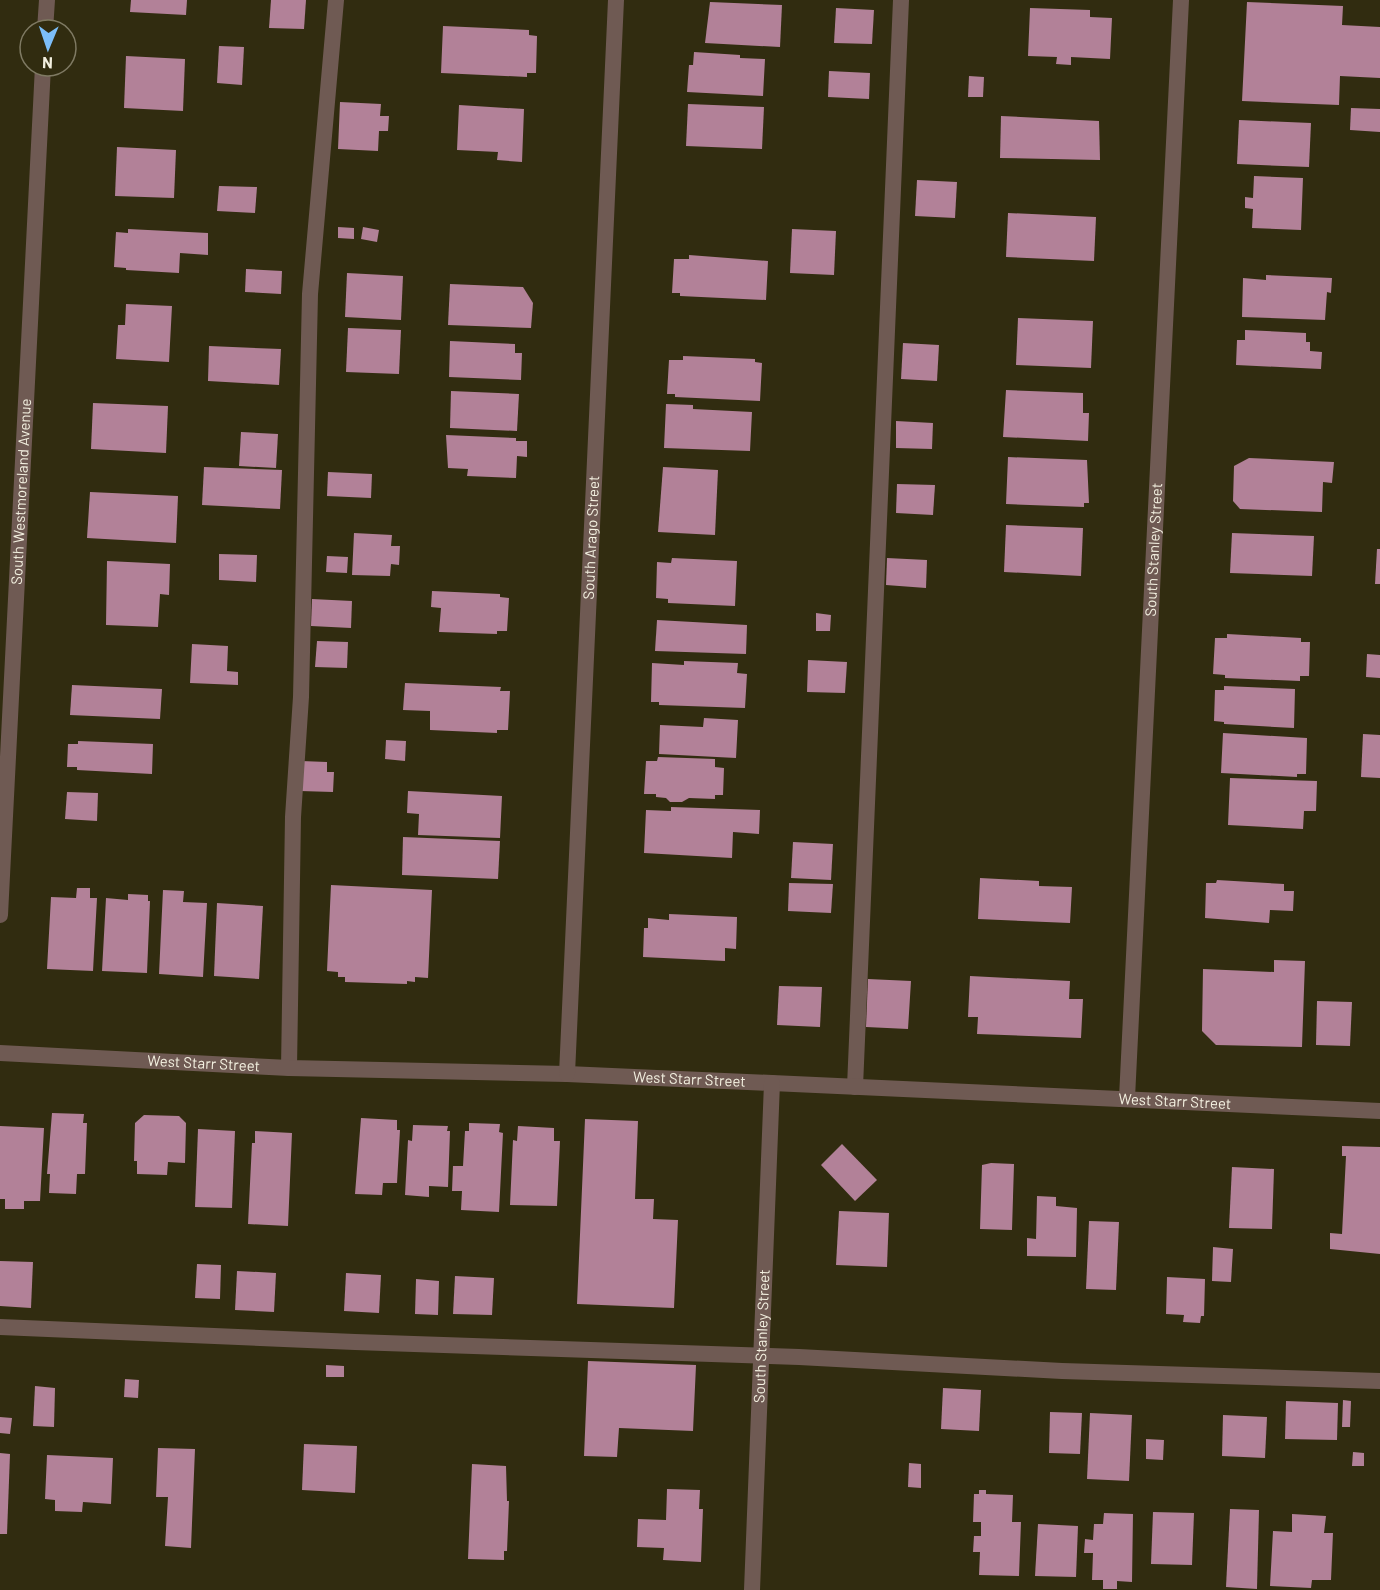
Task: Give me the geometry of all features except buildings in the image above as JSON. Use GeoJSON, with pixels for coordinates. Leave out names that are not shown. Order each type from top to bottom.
{"type":"FeatureCollection","features":[{"type":"Feature","properties":{"kind":"street"},"geometry":{"type":"LineString","coordinates":[[46,18],[47,0]]}},
{"type":"Feature","properties":{"kind":"street"},"geometry":{"type":"LineString","coordinates":[[289,1068],[293,818],[301,697],[310,294],[336,0]]}},
{"type":"Feature","properties":{"kind":"street","name":"South Arago Street"},"geometry":{"type":"LineString","coordinates":[[567,1074],[616,0]]}},
{"type":"Feature","properties":{"kind":"street"},"geometry":{"type":"LineString","coordinates":[[855,1087],[900,0]]}},
{"type":"Feature","properties":{"kind":"street","name":"South Stanley Street"},"geometry":{"type":"LineString","coordinates":[[1126,1098],[1181,0]]}},
{"type":"Feature","properties":{"kind":"street","name":"South Westmoreland Avenue"},"geometry":{"type":"LineString","coordinates":[[0,915],[42,78]]}},
{"type":"Feature","properties":{"kind":"street","name":"West Starr Street"},"geometry":{"type":"LineString","coordinates":[[0,1053],[289,1068],[567,1074],[1380,1111]]}},
{"type":"Feature","properties":{"kind":"street","name":"South Stanley Street"},"geometry":{"type":"LineString","coordinates":[[752,1590],[772,1083]]}},
{"type":"Feature","properties":{"kind":"street"},"geometry":{"type":"LineString","coordinates":[[0,1327],[761,1356],[1062,1371],[1380,1381]]}}]}
